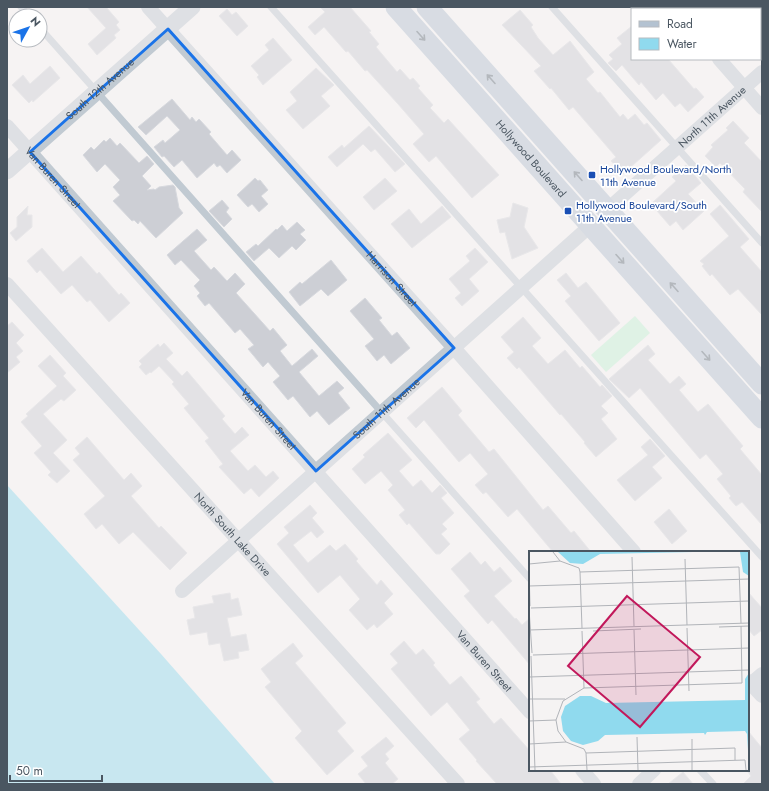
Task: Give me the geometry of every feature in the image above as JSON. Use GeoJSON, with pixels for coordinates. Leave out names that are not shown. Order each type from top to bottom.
{"type":"FeatureCollection","features":[{"type":"Feature","properties":{"kind":"main road","name":"Hollywood Boulevard"},"geometry":{"type":"LineString","coordinates":[[396,7],[762,418]]}},
{"type":"Feature","properties":{"kind":"main road"},"geometry":{"type":"LineString","coordinates":[[427,7],[762,384]]}},
{"type":"Feature","properties":{"kind":"main road"},"geometry":{"type":"LineString","coordinates":[[542,171],[582,198],[608,209]]}},
{"type":"Feature","properties":{"kind":"main road"},"geometry":{"type":"LineString","coordinates":[[590,226],[610,233],[640,248]]}},
{"type":"Feature","properties":{"kind":"street","name":"Harrison Street"},"geometry":{"type":"LineString","coordinates":[[148,7],[454,348],[633,551]]}},
{"type":"Feature","properties":{"kind":"street","name":"South 12th Avenue"},"geometry":{"type":"LineString","coordinates":[[7,171],[192,7]]}},
{"type":"Feature","properties":{"kind":"street"},"geometry":{"type":"LineString","coordinates":[[720,60],[762,108]]}},
{"type":"Feature","properties":{"kind":"street","name":"North 11th Avenue"},"geometry":{"type":"LineString","coordinates":[[608,209],[762,72]]}},
{"type":"Feature","properties":{"kind":"street","name":"Van Buren Street"},"geometry":{"type":"LineString","coordinates":[[7,126],[529,711]]}},
{"type":"Feature","properties":{"kind":"street","name":"South 11th Avenue"},"geometry":{"type":"LineString","coordinates":[[182,591],[590,226]]}},
{"type":"Feature","properties":{"kind":"street","name":"North South Lake Drive"},"geometry":{"type":"LineString","coordinates":[[7,284],[240,540],[458,784]]}},
{"type":"Feature","properties":{"kind":"street"},"geometry":{"type":"LineString","coordinates":[[762,674],[749,684],[762,696]]}},
{"type":"Feature","properties":{"kind":"street"},"geometry":{"type":"LineString","coordinates":[[583,771],[594,784]]}},
{"type":"Feature","properties":{"kind":"street"},"geometry":{"type":"LineString","coordinates":[[639,784],[653,771]]}},
{"type":"Feature","properties":{"kind":"lane"},"geometry":{"type":"LineString","coordinates":[[271,7],[762,557]]}},
{"type":"Feature","properties":{"kind":"lane"},"geometry":{"type":"LineString","coordinates":[[552,7],[762,243]]}},
{"type":"Feature","properties":{"kind":"lane"},"geometry":{"type":"LineString","coordinates":[[48,37],[529,578]]}},
{"type":"Feature","properties":{"kind":"lane"},"geometry":{"type":"LineString","coordinates":[[701,771],[713,784]]}},
{"type":"Feature","properties":{"kind":"highlighted area"},"geometry":{"type":"Polygon","coordinates":[[[168,29],[454,348],[316,471],[30,152],[168,29]]]}},
{"type":"Feature","properties":{"kind":"green space"},"geometry":{"type":"Polygon","coordinates":[[[635,316],[650,333],[606,372],[591,355],[635,316]]]}},
{"type":"Feature","properties":{"kind":"water"},"geometry":{"type":"Polygon","coordinates":[[[7,485],[161,654],[275,784],[7,784],[7,485]]]}},
{"type":"Feature","properties":{"kind":"building"},"geometry":{"type":"Polygon","coordinates":[[[87,7],[106,7],[119,22],[116,25],[120,30],[114,35],[116,38],[97,55],[88,44],[106,28],[87,7]]]}},
{"type":"Feature","properties":{"kind":"building"},"geometry":{"type":"Polygon","coordinates":[[[320,7],[350,7],[371,31],[369,32],[379,44],[376,47],[397,72],[400,69],[410,80],[413,78],[420,86],[418,88],[433,105],[430,108],[444,123],[448,119],[499,175],[472,198],[436,156],[429,162],[413,144],[424,134],[398,104],[367,70],[365,71],[348,51],[346,52],[324,27],[315,35],[308,27],[325,12],[320,7]]]}},
{"type":"Feature","properties":{"kind":"building"},"geometry":{"type":"Polygon","coordinates":[[[227,9],[232,15],[236,12],[248,26],[237,36],[219,16],[227,9]]]}},
{"type":"Feature","properties":{"kind":"building"},"geometry":{"type":"Polygon","coordinates":[[[520,10],[533,25],[531,27],[538,38],[553,55],[570,41],[594,72],[586,79],[598,93],[600,92],[620,117],[623,114],[628,120],[635,114],[644,125],[647,123],[661,140],[623,174],[611,161],[616,157],[573,107],[569,110],[551,88],[550,89],[534,71],[541,66],[502,25],[520,10]]]}},
{"type":"Feature","properties":{"kind":"building"},"geometry":{"type":"Polygon","coordinates":[[[631,27],[631,60],[669,60],[694,89],[696,88],[704,97],[688,112],[680,103],[675,107],[663,93],[656,100],[641,82],[639,85],[622,65],[616,71],[608,63],[613,59],[609,55],[622,44],[617,38],[631,27]]]}},
{"type":"Feature","properties":{"kind":"building"},"geometry":{"type":"Polygon","coordinates":[[[273,38],[292,60],[263,85],[257,77],[259,75],[251,66],[269,50],[265,45],[273,38]]]}},
{"type":"Feature","properties":{"kind":"building"},"geometry":{"type":"Polygon","coordinates":[[[50,66],[60,78],[33,102],[32,100],[29,103],[12,85],[23,75],[30,84],[50,66]]]}},
{"type":"Feature","properties":{"kind":"building"},"geometry":{"type":"Polygon","coordinates":[[[316,68],[334,85],[321,96],[330,106],[303,129],[286,110],[297,101],[290,92],[316,68]]]}},
{"type":"Feature","properties":{"kind":"building"},"geometry":{"type":"Polygon","coordinates":[[[172,99],[190,120],[192,117],[196,122],[199,119],[211,132],[209,134],[227,155],[232,150],[241,160],[227,173],[220,165],[217,167],[214,163],[197,178],[182,160],[174,167],[164,156],[162,157],[154,147],[163,140],[165,143],[180,130],[167,116],[146,135],[138,127],[172,99]]]}},
{"type":"Feature","properties":{"kind":"building"},"geometry":{"type":"Polygon","coordinates":[[[733,121],[749,138],[744,143],[762,162],[762,212],[743,192],[745,189],[720,163],[716,167],[705,156],[713,147],[711,145],[728,130],[726,128],[733,121]]]}},
{"type":"Feature","properties":{"kind":"building"},"geometry":{"type":"Polygon","coordinates":[[[369,126],[405,164],[395,172],[375,149],[371,152],[363,144],[337,167],[328,157],[342,145],[344,148],[369,126]]]}},
{"type":"Feature","properties":{"kind":"building"},"geometry":{"type":"Polygon","coordinates":[[[110,138],[117,146],[120,143],[139,163],[147,156],[154,164],[142,176],[151,186],[147,190],[155,190],[159,187],[173,185],[175,187],[179,208],[183,213],[156,238],[140,221],[138,224],[134,220],[132,221],[113,201],[120,195],[113,187],[120,180],[105,164],[97,172],[83,155],[91,147],[94,150],[104,140],[106,142],[110,138]]]}},
{"type":"Feature","properties":{"kind":"building"},"geometry":{"type":"Polygon","coordinates":[[[686,165],[701,183],[688,194],[704,211],[683,230],[676,221],[670,226],[651,204],[676,181],[672,177],[686,165]]]}},
{"type":"Feature","properties":{"kind":"building"},"geometry":{"type":"Polygon","coordinates":[[[255,178],[258,181],[260,180],[268,190],[261,196],[268,204],[259,212],[252,204],[248,207],[237,195],[255,178]]]}},
{"type":"Feature","properties":{"kind":"building"},"geometry":{"type":"Polygon","coordinates":[[[385,178],[397,191],[374,210],[363,197],[385,178]]]}},
{"type":"Feature","properties":{"kind":"building"},"geometry":{"type":"Polygon","coordinates":[[[222,200],[229,208],[226,212],[232,219],[224,227],[209,211],[222,200]]]}},
{"type":"Feature","properties":{"kind":"building"},"geometry":{"type":"Polygon","coordinates":[[[513,203],[528,208],[524,227],[538,248],[512,259],[505,232],[500,233],[497,220],[510,217],[513,203]]]}},
{"type":"Feature","properties":{"kind":"building"},"geometry":{"type":"Polygon","coordinates":[[[720,205],[749,239],[740,247],[762,272],[762,315],[738,289],[730,295],[712,274],[710,276],[702,266],[704,264],[700,261],[729,236],[710,214],[720,205]]]}},
{"type":"Feature","properties":{"kind":"building"},"geometry":{"type":"Polygon","coordinates":[[[28,206],[27,215],[32,215],[32,227],[16,241],[10,233],[17,227],[17,217],[28,206]]]}},
{"type":"Feature","properties":{"kind":"building"},"geometry":{"type":"Polygon","coordinates":[[[442,206],[451,217],[412,248],[391,224],[409,209],[421,224],[442,206]]]}},
{"type":"Feature","properties":{"kind":"building"},"geometry":{"type":"Polygon","coordinates":[[[297,222],[305,230],[300,234],[306,240],[296,250],[292,246],[279,258],[269,248],[254,261],[246,252],[256,244],[258,246],[282,225],[287,231],[297,222]]]}},
{"type":"Feature","properties":{"kind":"building"},"geometry":{"type":"Polygon","coordinates":[[[197,229],[207,240],[194,251],[211,270],[214,267],[227,281],[235,273],[245,284],[236,293],[270,331],[273,328],[287,345],[280,351],[292,366],[312,349],[318,356],[299,372],[319,396],[337,381],[344,388],[338,393],[350,408],[329,425],[317,411],[310,417],[293,396],[288,400],[273,382],[280,376],[268,362],[263,367],[248,349],[254,345],[240,329],[235,333],[209,303],[205,306],[197,296],[200,293],[194,286],[200,280],[181,260],[175,265],[167,255],[197,229]]]}},
{"type":"Feature","properties":{"kind":"building"},"geometry":{"type":"Polygon","coordinates":[[[42,248],[63,272],[81,256],[97,274],[99,272],[119,295],[121,293],[130,303],[109,322],[90,300],[87,302],[72,285],[61,294],[40,270],[37,273],[27,261],[42,248]]]}},
{"type":"Feature","properties":{"kind":"building"},"geometry":{"type":"Polygon","coordinates":[[[475,248],[488,262],[469,279],[479,291],[462,306],[455,298],[461,293],[449,279],[470,261],[466,256],[475,248]]]}},
{"type":"Feature","properties":{"kind":"building"},"geometry":{"type":"Polygon","coordinates":[[[331,260],[347,280],[328,296],[321,289],[300,306],[289,292],[300,282],[302,284],[331,260]]]}},
{"type":"Feature","properties":{"kind":"building"},"geometry":{"type":"Polygon","coordinates":[[[566,273],[578,288],[586,282],[620,323],[599,341],[565,301],[571,296],[557,280],[566,273]]]}},
{"type":"Feature","properties":{"kind":"building"},"geometry":{"type":"Polygon","coordinates":[[[365,298],[382,318],[379,320],[392,336],[397,332],[410,348],[391,364],[384,355],[377,361],[365,346],[374,339],[350,311],[365,298]]]}},
{"type":"Feature","properties":{"kind":"building"},"geometry":{"type":"Polygon","coordinates":[[[523,317],[541,338],[532,346],[548,364],[565,350],[580,368],[582,366],[600,387],[602,385],[612,396],[601,406],[608,413],[601,419],[617,439],[596,457],[584,443],[585,442],[519,367],[517,369],[507,358],[514,352],[501,337],[523,317]]]}},
{"type":"Feature","properties":{"kind":"building"},"geometry":{"type":"Polygon","coordinates":[[[12,322],[24,335],[16,343],[23,351],[16,357],[20,362],[7,373],[7,326],[12,322]]]}},
{"type":"Feature","properties":{"kind":"building"},"geometry":{"type":"Polygon","coordinates":[[[164,343],[173,353],[166,359],[182,376],[187,371],[225,416],[222,419],[235,434],[242,427],[249,435],[230,451],[248,471],[255,465],[266,477],[273,471],[279,478],[259,497],[251,488],[244,494],[219,467],[223,464],[205,441],[209,438],[184,408],[189,404],[172,384],[174,382],[159,366],[151,373],[150,372],[146,375],[139,367],[142,364],[139,361],[158,344],[160,347],[164,343]]]}},
{"type":"Feature","properties":{"kind":"building"},"geometry":{"type":"Polygon","coordinates":[[[648,345],[655,354],[648,360],[670,384],[679,376],[686,384],[679,390],[698,412],[708,404],[743,446],[740,449],[762,475],[762,525],[742,502],[736,506],[729,498],[731,496],[717,479],[723,474],[706,454],[700,459],[640,388],[629,398],[609,379],[648,345]]]}},
{"type":"Feature","properties":{"kind":"building"},"geometry":{"type":"Polygon","coordinates":[[[50,355],[66,373],[63,376],[76,390],[64,401],[61,399],[43,414],[67,440],[53,453],[70,471],[57,483],[48,475],[51,472],[34,453],[42,446],[21,422],[28,416],[26,414],[57,386],[38,366],[50,355]]]}},
{"type":"Feature","properties":{"kind":"building"},"geometry":{"type":"Polygon","coordinates":[[[442,387],[462,411],[458,415],[489,452],[494,449],[543,510],[548,506],[571,533],[574,531],[590,551],[552,551],[517,509],[508,517],[486,492],[483,494],[475,485],[488,474],[470,453],[459,462],[424,420],[416,428],[407,418],[442,387]]]}},
{"type":"Feature","properties":{"kind":"building"},"geometry":{"type":"Polygon","coordinates":[[[388,433],[412,460],[399,471],[413,487],[421,480],[432,493],[440,485],[447,493],[441,498],[454,513],[442,524],[447,529],[441,534],[450,544],[440,554],[436,554],[409,523],[407,525],[399,515],[405,510],[388,490],[393,485],[381,471],[365,484],[352,469],[365,457],[363,455],[388,433]]]}},
{"type":"Feature","properties":{"kind":"building"},"geometry":{"type":"Polygon","coordinates":[[[87,437],[124,480],[131,473],[142,486],[131,496],[159,528],[161,526],[187,553],[170,570],[133,532],[119,544],[102,524],[96,529],[84,514],[105,496],[73,460],[80,454],[75,448],[87,437]]]}},
{"type":"Feature","properties":{"kind":"building"},"geometry":{"type":"Polygon","coordinates":[[[650,439],[665,456],[652,467],[662,478],[635,501],[617,480],[648,455],[641,447],[650,439]]]}},
{"type":"Feature","properties":{"kind":"building"},"geometry":{"type":"Polygon","coordinates":[[[310,505],[317,513],[312,518],[324,532],[317,538],[311,531],[293,545],[308,563],[330,545],[336,551],[345,544],[358,559],[356,561],[377,585],[381,580],[393,594],[384,603],[393,614],[377,628],[374,624],[367,630],[349,610],[360,599],[340,575],[318,593],[277,544],[289,533],[284,527],[310,505]]]}},
{"type":"Feature","properties":{"kind":"building"},"geometry":{"type":"Polygon","coordinates":[[[669,509],[687,531],[672,544],[654,522],[669,509]]]}},
{"type":"Feature","properties":{"kind":"building"},"geometry":{"type":"Polygon","coordinates":[[[470,552],[481,565],[485,561],[494,572],[500,567],[512,581],[494,596],[522,625],[529,619],[529,664],[492,620],[488,624],[464,596],[470,591],[451,569],[470,552]]]}},
{"type":"Feature","properties":{"kind":"building"},"geometry":{"type":"Polygon","coordinates":[[[230,593],[231,600],[238,598],[242,615],[227,618],[231,637],[246,634],[249,650],[238,652],[239,658],[224,661],[220,643],[209,645],[207,632],[190,635],[187,620],[195,618],[193,607],[214,603],[212,596],[230,593]]]}},
{"type":"Feature","properties":{"kind":"building"},"geometry":{"type":"Polygon","coordinates":[[[749,593],[762,608],[762,630],[754,636],[749,630],[749,593]]]}},
{"type":"Feature","properties":{"kind":"building"},"geometry":{"type":"Polygon","coordinates":[[[404,641],[416,655],[423,649],[435,663],[433,665],[450,685],[461,676],[480,699],[476,702],[494,724],[501,718],[529,750],[529,771],[551,771],[561,784],[497,784],[476,761],[477,760],[459,739],[470,730],[447,702],[431,716],[391,669],[398,663],[390,654],[404,641]]]}},
{"type":"Feature","properties":{"kind":"building"},"geometry":{"type":"Polygon","coordinates":[[[293,643],[303,656],[295,663],[346,723],[337,731],[354,751],[327,775],[295,738],[302,731],[265,687],[271,682],[261,669],[293,643]]]}},
{"type":"Feature","properties":{"kind":"building"},"geometry":{"type":"Polygon","coordinates":[[[749,732],[762,748],[762,784],[743,784],[751,776],[748,772],[749,732]]]}},
{"type":"Feature","properties":{"kind":"building"},"geometry":{"type":"Polygon","coordinates":[[[386,737],[394,746],[385,754],[389,759],[385,763],[398,779],[392,784],[366,784],[358,774],[368,766],[361,757],[386,737]]]}},
{"type":"Feature","properties":{"kind":"building"},"geometry":{"type":"Polygon","coordinates":[[[683,772],[693,784],[668,784],[683,772]]]}},
{"type":"Feature","properties":{"kind":"place","name":"Hollywood Boulevard/North 11th Avenue"},"geometry":{"type":"Point","coordinates":[592,175]}},
{"type":"Feature","properties":{"kind":"place","name":"Hollywood Boulevard/South 11th Avenue"},"geometry":{"type":"Point","coordinates":[568,211]}}]}
